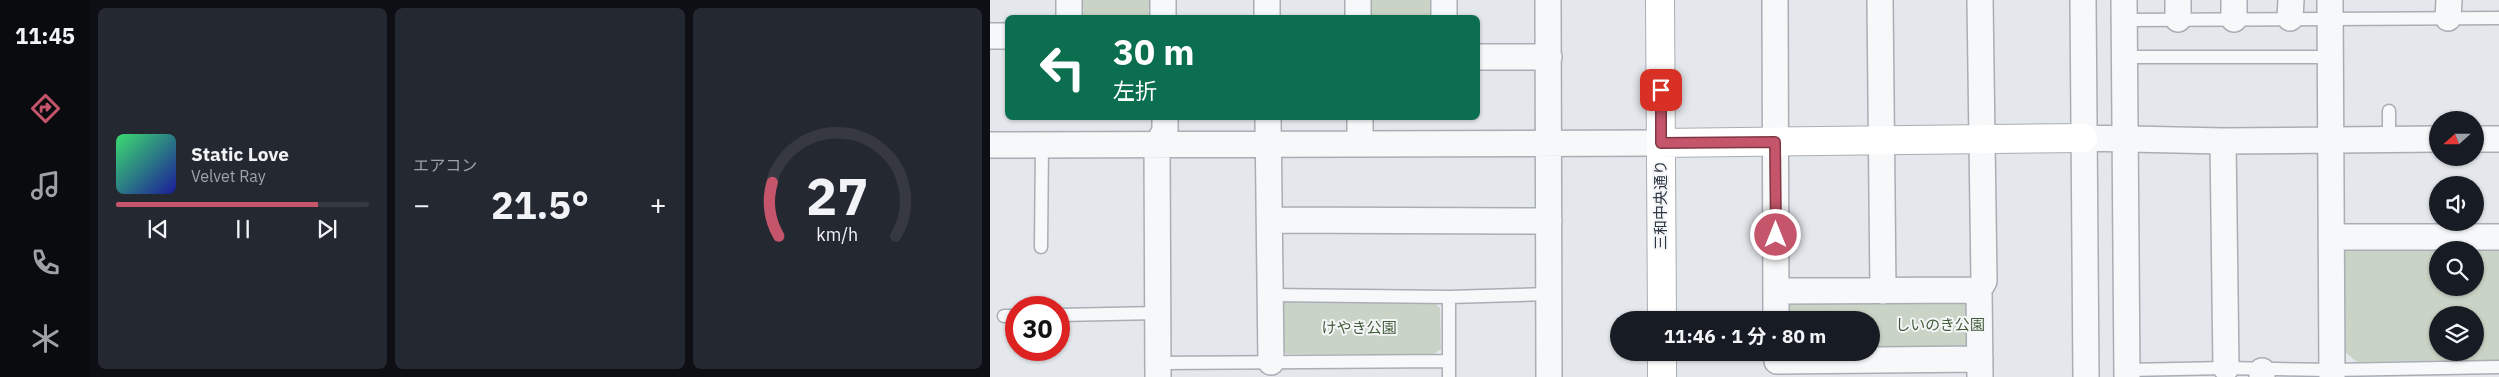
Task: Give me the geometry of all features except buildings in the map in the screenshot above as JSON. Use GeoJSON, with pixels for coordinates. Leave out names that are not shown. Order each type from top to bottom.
{"type":"FeatureCollection","features":[{"type":"Feature","properties":{"kind":"street"},"geometry":{"type":"LineString","coordinates":[[1069,0],[1069,15]]}},
{"type":"Feature","properties":{"kind":"street"},"geometry":{"type":"LineString","coordinates":[[1163,0],[1164,15]]}},
{"type":"Feature","properties":{"kind":"street"},"geometry":{"type":"LineString","coordinates":[[1267,0],[1268,15]]}},
{"type":"Feature","properties":{"kind":"street"},"geometry":{"type":"LineString","coordinates":[[1358,0],[1358,15]]}},
{"type":"Feature","properties":{"kind":"street"},"geometry":{"type":"LineString","coordinates":[[1444,0],[1444,15]]}},
{"type":"Feature","properties":{"kind":"street"},"geometry":{"type":"LineString","coordinates":[[1548,0],[1549,377]]}},
{"type":"Feature","properties":{"kind":"street","name":"三和中央通り"},"geometry":{"type":"LineString","coordinates":[[1660,0],[1662,311]]}},
{"type":"Feature","properties":{"kind":"street"},"geometry":{"type":"LineString","coordinates":[[1775,0],[1776,311]]}},
{"type":"Feature","properties":{"kind":"street"},"geometry":{"type":"LineString","coordinates":[[1880,0],[1883,290]]}},
{"type":"Feature","properties":{"kind":"street"},"geometry":{"type":"LineString","coordinates":[[1776,363],[1874,369],[1980,368],[1979,290],[1984,281],[1980,0]]}},
{"type":"Feature","properties":{"kind":"street"},"geometry":{"type":"LineString","coordinates":[[2083,0],[2086,377]]}},
{"type":"Feature","properties":{"kind":"street"},"geometry":{"type":"LineString","coordinates":[[2330,9],[2332,374]]}},
{"type":"Feature","properties":{"kind":"street"},"geometry":{"type":"LineString","coordinates":[[2124,10],[2127,374]]}},
{"type":"Feature","properties":{"kind":"street"},"geometry":{"type":"LineString","coordinates":[[990,36],[1005,36]]}},
{"type":"Feature","properties":{"kind":"street"},"geometry":{"type":"LineString","coordinates":[[1480,57],[1548,57]]}},
{"type":"Feature","properties":{"kind":"street"},"geometry":{"type":"LineString","coordinates":[[1158,370],[1158,145],[1165,131],[1165,120]]}},
{"type":"Feature","properties":{"kind":"street"},"geometry":{"type":"LineString","coordinates":[[1268,120],[1271,362]]}},
{"type":"Feature","properties":{"kind":"street"},"geometry":{"type":"LineString","coordinates":[[1360,120],[1360,144]]}},
{"type":"Feature","properties":{"kind":"street"},"geometry":{"type":"LineString","coordinates":[[990,145],[1661,143],[2083,138],[2223,141],[2429,139]]}},
{"type":"Feature","properties":{"kind":"street"},"geometry":{"type":"LineString","coordinates":[[2484,139],[2499,139]]}},
{"type":"Feature","properties":{"kind":"street"},"geometry":{"type":"LineString","coordinates":[[2223,141],[2226,368]]}},
{"type":"Feature","properties":{"kind":"street"},"geometry":{"type":"LineString","coordinates":[[1270,220],[1549,221]]}},
{"type":"Feature","properties":{"kind":"street"},"geometry":{"type":"LineString","coordinates":[[2331,237],[2499,237]]}},
{"type":"Feature","properties":{"kind":"street"},"geometry":{"type":"LineString","coordinates":[[1776,291],[1979,290]]}},
{"type":"Feature","properties":{"kind":"street"},"geometry":{"type":"LineString","coordinates":[[1662,361],[1662,377]]}},
{"type":"Feature","properties":{"kind":"lane"},"geometry":{"type":"LineString","coordinates":[[2124,10],[2449,9],[2499,18]]}},
{"type":"Feature","properties":{"kind":"lane"},"geometry":{"type":"LineString","coordinates":[[2124,57],[2330,57]]}},
{"type":"Feature","properties":{"kind":"lane"},"geometry":{"type":"LineString","coordinates":[[2389,111],[2389,140]]}},
{"type":"Feature","properties":{"kind":"lane"},"geometry":{"type":"LineString","coordinates":[[1041,247],[1042,145]]}},
{"type":"Feature","properties":{"kind":"lane"},"geometry":{"type":"LineString","coordinates":[[1271,295],[1449,296],[1549,294]]}},
{"type":"Feature","properties":{"kind":"lane"},"geometry":{"type":"LineString","coordinates":[[1449,296],[1449,377]]}},
{"type":"Feature","properties":{"kind":"lane"},"geometry":{"type":"LineString","coordinates":[[1070,315],[1158,312]]}},
{"type":"Feature","properties":{"kind":"lane"},"geometry":{"type":"LineString","coordinates":[[1158,370],[1271,362],[1449,361]]}},
{"type":"Feature","properties":{"kind":"lane"},"geometry":{"type":"LineString","coordinates":[[2127,374],[2226,368],[2262,374],[2332,374],[2499,367]]}},
{"type":"Feature","properties":{"kind":"green space"},"geometry":{"type":"Polygon","coordinates":[[[1070,0],[1163,0],[1163,15],[1070,15],[1070,0]]]}},
{"type":"Feature","properties":{"kind":"green space"},"geometry":{"type":"Polygon","coordinates":[[[1363,0],[1430,0],[1431,15],[1363,15],[1363,0]]]}},
{"type":"Feature","properties":{"kind":"green space"},"geometry":{"type":"Polygon","coordinates":[[[2351,246],[2429,246],[2429,296],[2484,296],[2484,246],[2499,246],[2499,360],[2484,360],[2484,306],[2429,306],[2429,361],[2357,362],[2345,352],[2343,252],[2351,246]]]}},
{"type":"Feature","properties":{"kind":"green space","name":"しいのき公園"},"geometry":{"type":"Polygon","coordinates":[[[1788,300],[1969,301],[1969,348],[1880,352],[1880,311],[1788,311],[1788,300]]]}},
{"type":"Feature","properties":{"kind":"green space","name":"けやき公園"},"geometry":{"type":"Polygon","coordinates":[[[1432,301],[1440,308],[1441,349],[1434,354],[1287,354],[1279,349],[1278,306],[1285,302],[1432,301]]]}},
{"type":"Feature","properties":{"kind":"route"},"geometry":{"type":"LineString","coordinates":[[1661,90],[1661,143],[1775,142],[1776,235]]}}]}
